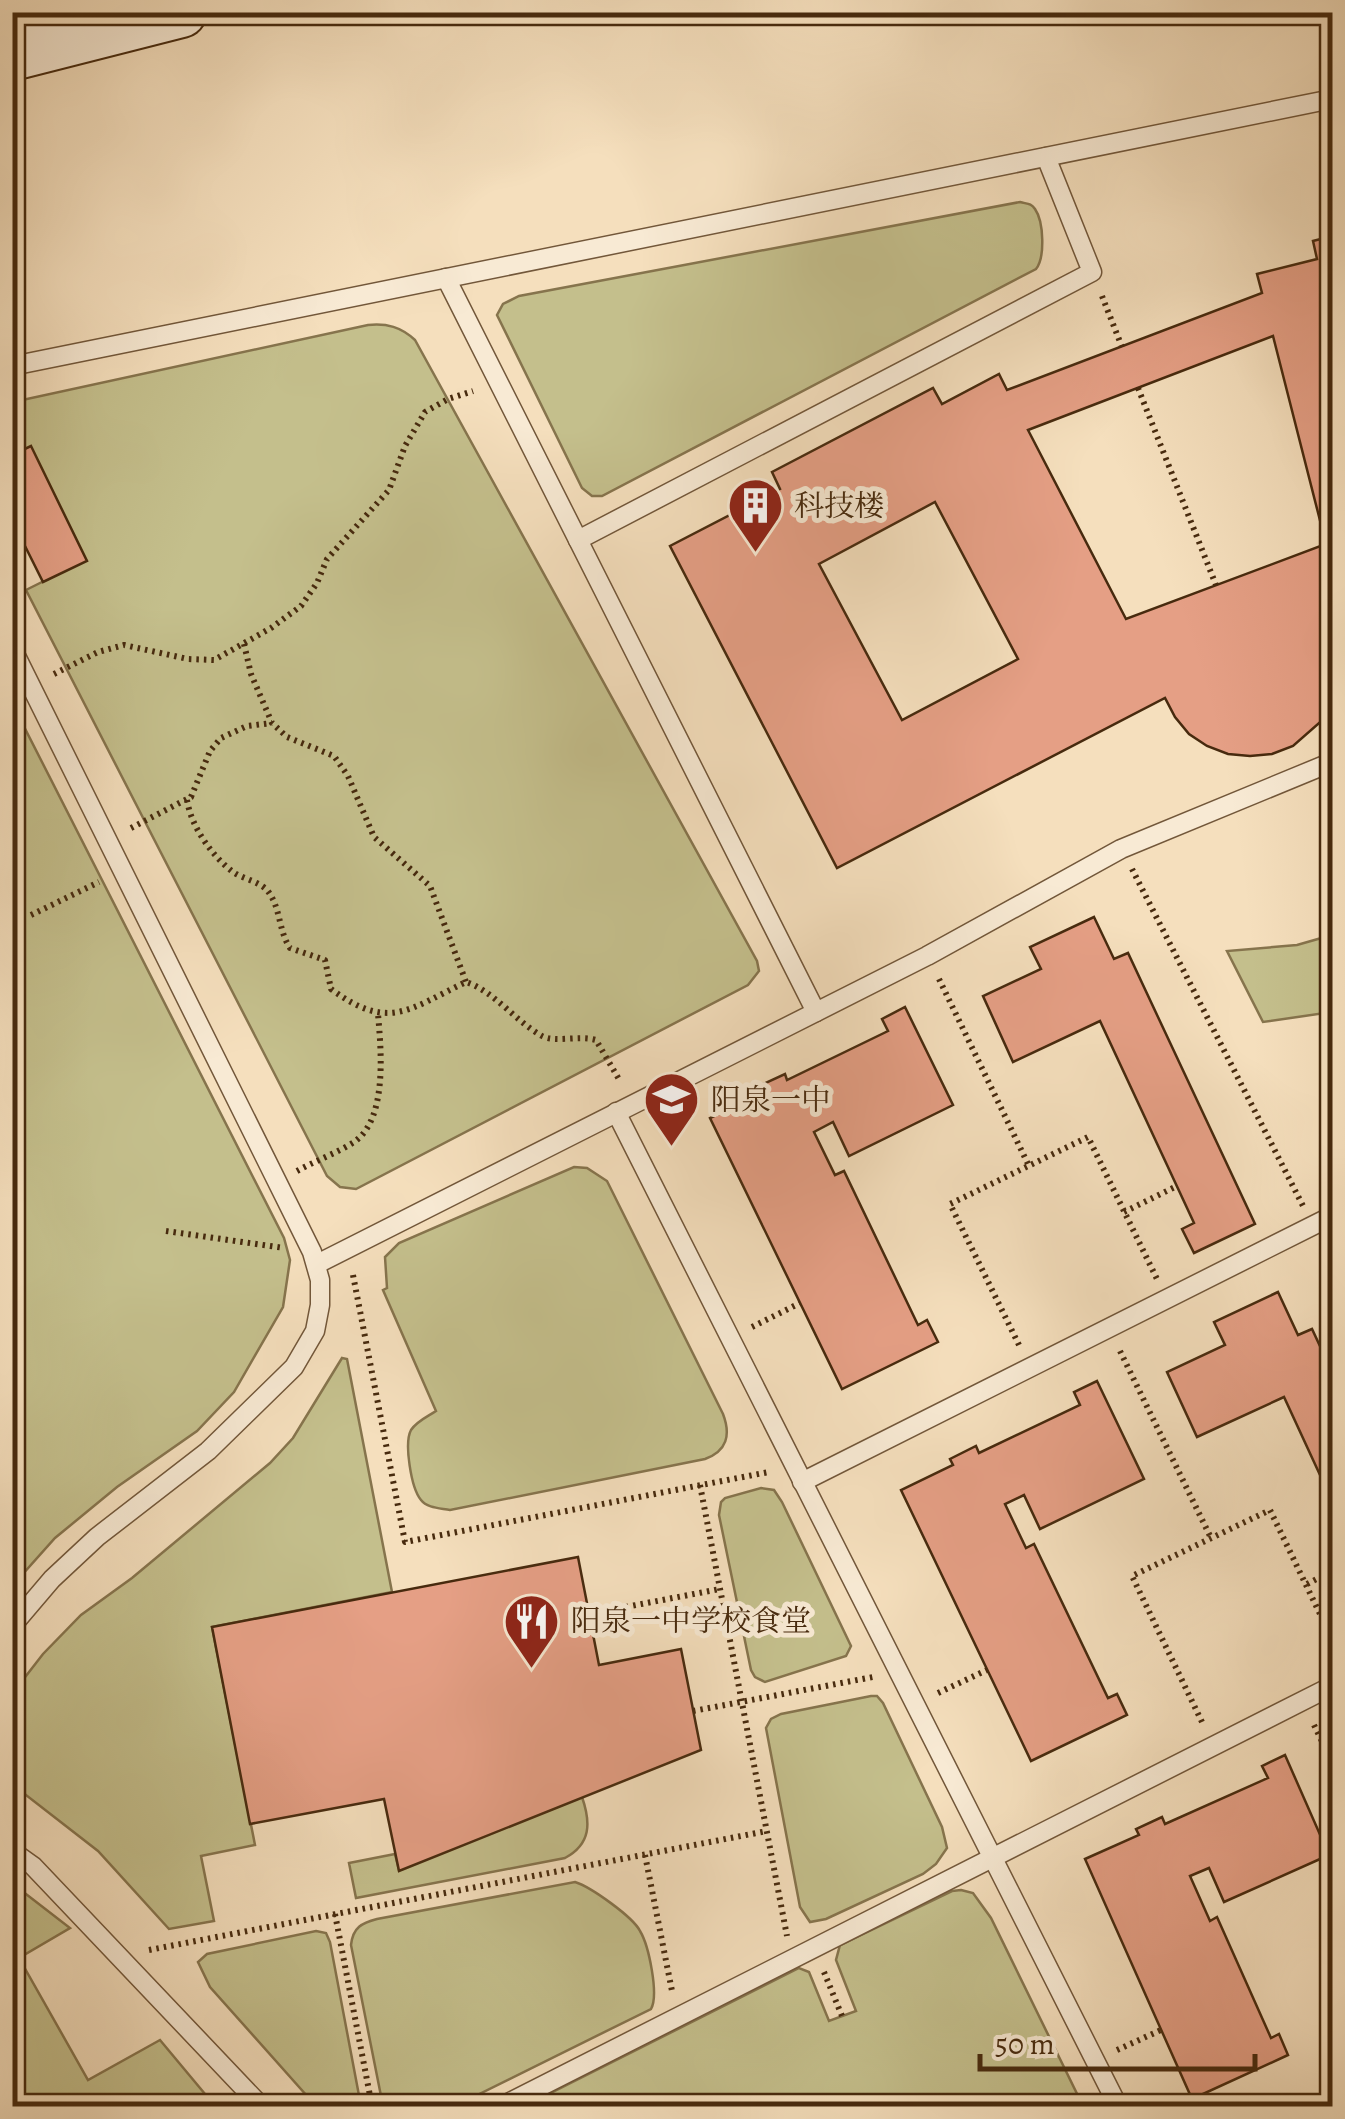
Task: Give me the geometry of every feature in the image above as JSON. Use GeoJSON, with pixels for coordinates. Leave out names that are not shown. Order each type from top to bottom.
{"type":"FeatureCollection","features":[{"type":"Feature","properties":{"kind":"main road"},"geometry":{"type":"LineString","coordinates":[[12,55],[181,12]]}},
{"type":"Feature","properties":{"kind":"lane"},"geometry":{"type":"LineString","coordinates":[[12,366],[1332,99]]}},
{"type":"Feature","properties":{"kind":"lane"},"geometry":{"type":"LineString","coordinates":[[578,540],[1092,272],[1046,157]]}},
{"type":"Feature","properties":{"kind":"lane"},"geometry":{"type":"LineString","coordinates":[[446,278],[816,1012]]}},
{"type":"Feature","properties":{"kind":"lane"},"geometry":{"type":"LineString","coordinates":[[12,648],[314,1258],[320,1305],[315,1331],[276,1388],[208,1451],[97,1536],[52,1579],[12,1626]]}},
{"type":"Feature","properties":{"kind":"lane"},"geometry":{"type":"LineString","coordinates":[[314,1258],[348,1249],[928,956],[1122,848],[1332,762]]}},
{"type":"Feature","properties":{"kind":"lane"},"geometry":{"type":"LineString","coordinates":[[624,1109],[730,1337],[1118,2106]]}},
{"type":"Feature","properties":{"kind":"lane"},"geometry":{"type":"LineString","coordinates":[[799,1474],[1030,1367],[1332,1216]]}},
{"type":"Feature","properties":{"kind":"lane"},"geometry":{"type":"LineString","coordinates":[[502,2106],[1332,1686]]}},
{"type":"Feature","properties":{"kind":"lane"},"geometry":{"type":"LineString","coordinates":[[12,1851],[33,1866],[260,2106]]}},
{"type":"Feature","properties":{"kind":"path"},"geometry":{"type":"LineString","coordinates":[[1092,272],[1122,347]]}},
{"type":"Feature","properties":{"kind":"path"},"geometry":{"type":"LineString","coordinates":[[31,686],[98,652],[124,644],[204,662],[244,644],[301,606],[327,559],[389,490],[405,446],[425,412],[448,399],[498,383]]}},
{"type":"Feature","properties":{"kind":"path"},"geometry":{"type":"LineString","coordinates":[[1138,388],[1216,584]]}},
{"type":"Feature","properties":{"kind":"path"},"geometry":{"type":"LineString","coordinates":[[244,644],[250,674],[272,723],[287,737],[334,756],[342,764],[374,837],[430,886],[466,982]]}},
{"type":"Feature","properties":{"kind":"path"},"geometry":{"type":"LineString","coordinates":[[107,839],[187,800],[196,790],[214,744],[238,730],[272,723]]}},
{"type":"Feature","properties":{"kind":"path"},"geometry":{"type":"LineString","coordinates":[[187,800],[202,837],[218,857],[234,873],[260,884],[269,893],[290,948],[325,960],[331,988],[362,1009],[378,1014],[410,1008],[466,982],[480,986],[514,1018],[546,1039],[576,1036],[596,1040],[624,1109]]}},
{"type":"Feature","properties":{"kind":"path"},"geometry":{"type":"LineString","coordinates":[[1122,848],[1332,1265]]}},
{"type":"Feature","properties":{"kind":"path"},"geometry":{"type":"LineString","coordinates":[[31,914],[123,871]]}},
{"type":"Feature","properties":{"kind":"path"},"geometry":{"type":"LineString","coordinates":[[928,956],[1029,1166]]}},
{"type":"Feature","properties":{"kind":"path"},"geometry":{"type":"LineString","coordinates":[[276,1181],[352,1143],[363,1133],[372,1114],[380,1076],[378,1014]]}},
{"type":"Feature","properties":{"kind":"path"},"geometry":{"type":"LineString","coordinates":[[1030,1367],[950,1204],[1088,1137],[1166,1298]]}},
{"type":"Feature","properties":{"kind":"path"},"geometry":{"type":"LineString","coordinates":[[1124,1212],[1177,1186]]}},
{"type":"Feature","properties":{"kind":"path"},"geometry":{"type":"LineString","coordinates":[[166,1231],[314,1258]]}},
{"type":"Feature","properties":{"kind":"path"},"geometry":{"type":"LineString","coordinates":[[348,1249],[405,1542],[700,1485],[799,1474]]}},
{"type":"Feature","properties":{"kind":"path"},"geometry":{"type":"LineString","coordinates":[[730,1337],[800,1303]]}},
{"type":"Feature","properties":{"kind":"path"},"geometry":{"type":"LineString","coordinates":[[1108,1327],[1211,1538]]}},
{"type":"Feature","properties":{"kind":"path"},"geometry":{"type":"LineString","coordinates":[[700,1485],[791,1960]]}},
{"type":"Feature","properties":{"kind":"path"},"geometry":{"type":"LineString","coordinates":[[1214,1746],[1132,1576],[1270,1510],[1332,1638]]}},
{"type":"Feature","properties":{"kind":"path"},"geometry":{"type":"LineString","coordinates":[[1306,1584],[1332,1572]]}},
{"type":"Feature","properties":{"kind":"path"},"geometry":{"type":"LineString","coordinates":[[589,1614],[720,1589]]}},
{"type":"Feature","properties":{"kind":"path"},"geometry":{"type":"LineString","coordinates":[[915,1705],[987,1670]]}},
{"type":"Feature","properties":{"kind":"path"},"geometry":{"type":"LineString","coordinates":[[694,1711],[898,1672]]}},
{"type":"Feature","properties":{"kind":"path"},"geometry":{"type":"LineString","coordinates":[[1303,1701],[1332,1762]]}},
{"type":"Feature","properties":{"kind":"path"},"geometry":{"type":"LineString","coordinates":[[119,1956],[767,1831]]}},
{"type":"Feature","properties":{"kind":"path"},"geometry":{"type":"LineString","coordinates":[[645,1855],[677,2018]]}},
{"type":"Feature","properties":{"kind":"path"},"geometry":{"type":"LineString","coordinates":[[335,1914],[372,2106]]}},
{"type":"Feature","properties":{"kind":"path"},"geometry":{"type":"LineString","coordinates":[[1332,1946],[1326,1949],[1332,1964]]}},
{"type":"Feature","properties":{"kind":"path"},"geometry":{"type":"LineString","coordinates":[[814,1948],[842,2016]]}},
{"type":"Feature","properties":{"kind":"path"},"geometry":{"type":"LineString","coordinates":[[1094,2060],[1161,2030]]}},
{"type":"Feature","properties":{"kind":"shaded area"},"geometry":{"type":"Polygon","coordinates":[[[1020,202],[1033,207],[1040,222],[1042,249],[1036,269],[602,496],[592,496],[582,488],[497,315],[503,304],[519,296],[1020,202]]]}},
{"type":"Feature","properties":{"kind":"shaded area"},"geometry":{"type":"Polygon","coordinates":[[[368,325],[393,327],[415,340],[757,961],[759,971],[748,985],[356,1189],[340,1187],[327,1176],[26,590],[86,560],[13,455],[13,402],[368,325]]]}},
{"type":"Feature","properties":{"kind":"shaded area"},"geometry":{"type":"Polygon","coordinates":[[[13,705],[284,1238],[290,1260],[283,1307],[234,1392],[197,1431],[117,1487],[55,1538],[13,1585],[13,705]]]}},
{"type":"Feature","properties":{"kind":"shaded area"},"geometry":{"type":"Polygon","coordinates":[[[1332,935],[1332,1012],[1263,1022],[1227,951],[1297,945],[1332,935]]]}},
{"type":"Feature","properties":{"kind":"shaded area"},"geometry":{"type":"Polygon","coordinates":[[[574,1167],[587,1168],[607,1181],[723,1414],[725,1441],[718,1452],[705,1459],[450,1510],[427,1505],[417,1494],[412,1476],[409,1436],[416,1424],[436,1411],[383,1290],[387,1288],[385,1257],[399,1243],[574,1167]]]}},
{"type":"Feature","properties":{"kind":"shaded area"},"geometry":{"type":"Polygon","coordinates":[[[342,1358],[347,1359],[392,1592],[212,1627],[255,1845],[201,1856],[214,1921],[169,1929],[98,1851],[13,1785],[12,1694],[81,1615],[132,1578],[270,1463],[293,1438],[342,1358]]]}},
{"type":"Feature","properties":{"kind":"shaded area"},"geometry":{"type":"Polygon","coordinates":[[[761,1488],[774,1490],[782,1502],[851,1646],[846,1656],[765,1682],[751,1670],[719,1515],[725,1498],[761,1488]]]}},
{"type":"Feature","properties":{"kind":"shaded area"},"geometry":{"type":"Polygon","coordinates":[[[877,1696],[883,1703],[942,1827],[947,1848],[923,1874],[826,1919],[810,1922],[800,1907],[766,1728],[771,1719],[781,1714],[877,1696]]]}},
{"type":"Feature","properties":{"kind":"shaded area"},"geometry":{"type":"Polygon","coordinates":[[[582,1797],[587,1832],[580,1846],[565,1858],[356,1898],[349,1863],[395,1854],[399,1870],[582,1797]]]}},
{"type":"Feature","properties":{"kind":"shaded area"},"geometry":{"type":"Polygon","coordinates":[[[575,1882],[611,1903],[640,1931],[652,1970],[651,2009],[455,2106],[383,2106],[351,1945],[356,1930],[377,1919],[575,1882]]]}},
{"type":"Feature","properties":{"kind":"shaded area"},"geometry":{"type":"Polygon","coordinates":[[[13,1884],[70,1928],[19,1958],[88,2080],[160,2040],[215,2106],[13,2106],[13,1884]]]}},
{"type":"Feature","properties":{"kind":"shaded area"},"geometry":{"type":"Polygon","coordinates":[[[961,1890],[973,1893],[991,1918],[1083,2106],[525,2106],[799,1968],[809,1972],[829,2021],[856,2011],[836,1960],[840,1945],[961,1890]]]}},
{"type":"Feature","properties":{"kind":"shaded area"},"geometry":{"type":"Polygon","coordinates":[[[316,1931],[326,1933],[330,1942],[361,2106],[316,2106],[210,1987],[198,1962],[207,1954],[316,1931]]]}},
{"type":"Feature","properties":{"kind":"building","name":"科技楼"},"geometry":{"type":"Polygon","coordinates":[[[1332,236],[1332,703],[1326,717],[1293,746],[1272,754],[1228,754],[1189,734],[1165,698],[837,868],[670,546],[780,489],[772,472],[933,388],[942,404],[999,374],[1007,390],[1262,293],[1257,274],[1317,259],[1313,241],[1332,236]],[[1273,336],[1028,430],[1126,619],[1326,544],[1273,336]],[[935,502],[819,564],[902,720],[1018,659],[935,502]]]}},
{"type":"Feature","properties":{"kind":"building"},"geometry":{"type":"Polygon","coordinates":[[[31,446],[87,561],[43,582],[12,520],[12,455],[31,446]]]}},
{"type":"Feature","properties":{"kind":"building"},"geometry":{"type":"Polygon","coordinates":[[[1094,917],[1114,959],[1128,953],[1255,1224],[1194,1253],[1182,1229],[1194,1223],[1100,1021],[1013,1062],[983,996],[1041,969],[1030,947],[1094,917]]]}},
{"type":"Feature","properties":{"kind":"building"},"geometry":{"type":"Polygon","coordinates":[[[905,1007],[953,1105],[849,1156],[833,1122],[814,1132],[835,1175],[844,1171],[918,1325],[927,1320],[938,1342],[842,1389],[710,1118],[762,1093],[759,1086],[785,1074],[787,1080],[888,1031],[882,1019],[905,1007]]]}},
{"type":"Feature","properties":{"kind":"building"},"geometry":{"type":"Polygon","coordinates":[[[1278,1292],[1298,1335],[1312,1329],[1332,1372],[1332,1501],[1284,1397],[1197,1437],[1167,1372],[1225,1345],[1214,1322],[1278,1292]]]}},
{"type":"Feature","properties":{"kind":"building"},"geometry":{"type":"Polygon","coordinates":[[[1097,1381],[1144,1479],[1040,1529],[1024,1495],[1005,1504],[1026,1548],[1034,1544],[1108,1698],[1117,1694],[1127,1715],[1031,1761],[901,1490],[953,1465],[950,1459],[976,1446],[979,1453],[1080,1405],[1074,1392],[1097,1381]]]}},
{"type":"Feature","properties":{"kind":"building"},"geometry":{"type":"Polygon","coordinates":[[[578,1557],[599,1665],[681,1649],[701,1750],[399,1871],[384,1799],[250,1824],[212,1627],[578,1557]]]}},
{"type":"Feature","properties":{"kind":"building"},"geometry":{"type":"Polygon","coordinates":[[[1285,1755],[1329,1855],[1224,1902],[1209,1868],[1190,1876],[1210,1921],[1217,1917],[1271,2038],[1279,2034],[1288,2055],[1192,2099],[1085,1859],[1139,1835],[1136,1829],[1162,1817],[1165,1824],[1268,1778],[1262,1766],[1285,1755]]]}},
{"type":"Feature","properties":{"kind":"place","name":"科技楼"},"geometry":{"type":"Point","coordinates":[755,555]}},
{"type":"Feature","properties":{"kind":"place","name":"阳泉一中"},"geometry":{"type":"Point","coordinates":[672,1149]}},
{"type":"Feature","properties":{"kind":"place","name":"阳泉一中学校食堂"},"geometry":{"type":"Point","coordinates":[532,1670]}}]}
